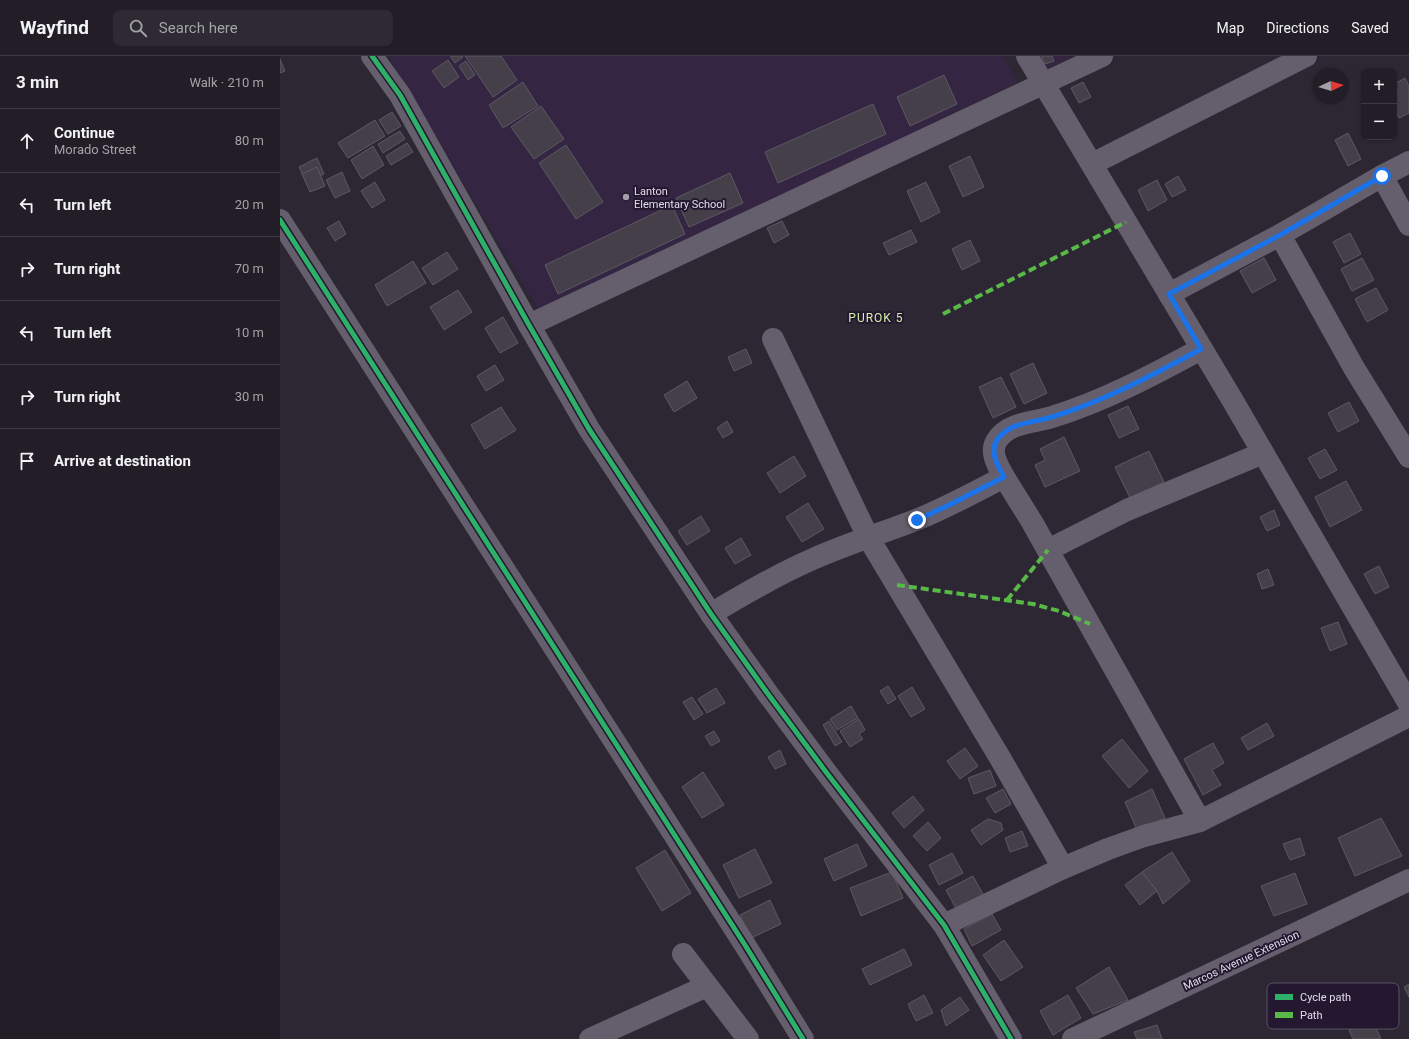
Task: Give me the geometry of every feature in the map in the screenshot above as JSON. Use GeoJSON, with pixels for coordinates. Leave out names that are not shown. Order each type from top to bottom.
{"type":"FeatureCollection","features":[{"type":"Feature","properties":{"kind":"street"},"geometry":{"type":"LineString","coordinates":[[372,56],[400,95],[589,429],[711,614],[768,694],[821,766],[944,925],[1011,1039]]}},
{"type":"Feature","properties":{"kind":"street"},"geometry":{"type":"LineString","coordinates":[[1028,56],[1263,453],[1409,704]]}},
{"type":"Feature","properties":{"kind":"street"},"geometry":{"type":"LineString","coordinates":[[529,325],[1102,56]]}},
{"type":"Feature","properties":{"kind":"street"},"geometry":{"type":"LineString","coordinates":[[1092,164],[1306,56]]}},
{"type":"Feature","properties":{"kind":"street"},"geometry":{"type":"LineString","coordinates":[[1169,294],[1280,235],[1409,162]]}},
{"type":"Feature","properties":{"kind":"street"},"geometry":{"type":"LineString","coordinates":[[1382,176],[1409,225]]}},
{"type":"Feature","properties":{"kind":"street"},"geometry":{"type":"LineString","coordinates":[[280,220],[745,945],[803,1039]]}},
{"type":"Feature","properties":{"kind":"street"},"geometry":{"type":"LineString","coordinates":[[1280,235],[1354,368],[1409,457]]}},
{"type":"Feature","properties":{"kind":"street"},"geometry":{"type":"LineString","coordinates":[[773,339],[868,537],[1003,763],[1063,868]]}},
{"type":"Feature","properties":{"kind":"street"},"geometry":{"type":"LineString","coordinates":[[1200,821],[1048,550],[1004,477],[996,462],[994,454],[997,440],[1002,434],[1014,426],[1050,418],[1106,398],[1201,349]]}},
{"type":"Feature","properties":{"kind":"street"},"geometry":{"type":"LineString","coordinates":[[1048,550],[1127,510],[1263,453]]}},
{"type":"Feature","properties":{"kind":"street"},"geometry":{"type":"LineString","coordinates":[[711,614],[762,584],[812,559],[917,520],[1004,477]]}},
{"type":"Feature","properties":{"kind":"street"},"geometry":{"type":"LineString","coordinates":[[944,925],[1063,868],[1108,849],[1144,836],[1200,821],[1409,716]]}},
{"type":"Feature","properties":{"kind":"street","name":"Marcos Avenue Extension"},"geometry":{"type":"LineString","coordinates":[[1073,1039],[1409,880]]}},
{"type":"Feature","properties":{"kind":"street"},"geometry":{"type":"LineString","coordinates":[[683,954],[748,1039]]}},
{"type":"Feature","properties":{"kind":"street"},"geometry":{"type":"LineString","coordinates":[[590,1039],[707,986]]}},
{"type":"Feature","properties":{"kind":"shaded area","name":"Lanton Elementary School"},"geometry":{"type":"Polygon","coordinates":[[[388,56],[1002,56],[1018,82],[540,312],[388,56]]]}},
{"type":"Feature","properties":{"kind":"shaded area"},"geometry":{"type":"Polygon","coordinates":[[[1040,56],[1073,56],[1047,69],[1040,56]]]}},
{"type":"Feature","properties":{"kind":"building"},"geometry":{"type":"Polygon","coordinates":[[[450,56],[462,56],[463,57],[455,63],[450,56]]]}},
{"type":"Feature","properties":{"kind":"building"},"geometry":{"type":"Polygon","coordinates":[[[465,56],[501,56],[517,80],[493,97],[465,56]]]}},
{"type":"Feature","properties":{"kind":"building"},"geometry":{"type":"Polygon","coordinates":[[[1041,56],[1052,56],[1054,61],[1045,64],[1041,56]]]}},
{"type":"Feature","properties":{"kind":"building"},"geometry":{"type":"Polygon","coordinates":[[[280,59],[285,71],[280,73],[280,59]]]}},
{"type":"Feature","properties":{"kind":"building"},"geometry":{"type":"Polygon","coordinates":[[[448,60],[459,77],[444,88],[432,71],[448,60]]]}},
{"type":"Feature","properties":{"kind":"building"},"geometry":{"type":"Polygon","coordinates":[[[466,61],[475,75],[468,80],[459,66],[466,61]]]}},
{"type":"Feature","properties":{"kind":"building"},"geometry":{"type":"Polygon","coordinates":[[[944,75],[957,104],[910,126],[897,97],[944,75]]]}},
{"type":"Feature","properties":{"kind":"building"},"geometry":{"type":"Polygon","coordinates":[[[1405,78],[1409,86],[1409,113],[1399,118],[1397,114],[1397,82],[1405,78]]]}},
{"type":"Feature","properties":{"kind":"building"},"geometry":{"type":"Polygon","coordinates":[[[523,82],[538,106],[503,128],[489,105],[523,82]]]}},
{"type":"Feature","properties":{"kind":"building"},"geometry":{"type":"Polygon","coordinates":[[[1083,82],[1091,97],[1079,103],[1071,88],[1083,82]]]}},
{"type":"Feature","properties":{"kind":"building"},"geometry":{"type":"Polygon","coordinates":[[[873,104],[886,134],[778,183],[765,152],[873,104]]]}},
{"type":"Feature","properties":{"kind":"building"},"geometry":{"type":"Polygon","coordinates":[[[541,106],[564,139],[534,159],[511,127],[541,106]]]}},
{"type":"Feature","properties":{"kind":"building"},"geometry":{"type":"Polygon","coordinates":[[[392,112],[401,126],[388,134],[379,120],[392,112]]]}},
{"type":"Feature","properties":{"kind":"building"},"geometry":{"type":"Polygon","coordinates":[[[375,120],[385,136],[348,158],[338,143],[375,120]]]}},
{"type":"Feature","properties":{"kind":"building"},"geometry":{"type":"Polygon","coordinates":[[[400,131],[405,139],[383,153],[378,144],[400,131]]]}},
{"type":"Feature","properties":{"kind":"building"},"geometry":{"type":"Polygon","coordinates":[[[1348,133],[1361,159],[1348,166],[1335,140],[1348,133]]]}},
{"type":"Feature","properties":{"kind":"building"},"geometry":{"type":"Polygon","coordinates":[[[407,143],[413,152],[391,165],[386,156],[407,143]]]}},
{"type":"Feature","properties":{"kind":"building"},"geometry":{"type":"Polygon","coordinates":[[[566,145],[603,202],[576,219],[539,163],[566,145]]]}},
{"type":"Feature","properties":{"kind":"building"},"geometry":{"type":"Polygon","coordinates":[[[373,146],[384,165],[362,179],[351,160],[373,146]]]}},
{"type":"Feature","properties":{"kind":"building"},"geometry":{"type":"Polygon","coordinates":[[[970,156],[984,187],[963,197],[949,166],[970,156]]]}},
{"type":"Feature","properties":{"kind":"building"},"geometry":{"type":"Polygon","coordinates":[[[317,158],[324,174],[306,182],[299,167],[317,158]]]}},
{"type":"Feature","properties":{"kind":"building"},"geometry":{"type":"Polygon","coordinates":[[[317,167],[325,186],[310,192],[302,174],[317,167]]]}},
{"type":"Feature","properties":{"kind":"building"},"geometry":{"type":"Polygon","coordinates":[[[342,172],[350,191],[335,198],[326,180],[342,172]]]}},
{"type":"Feature","properties":{"kind":"building"},"geometry":{"type":"Polygon","coordinates":[[[730,173],[743,203],[689,227],[676,198],[730,173]]]}},
{"type":"Feature","properties":{"kind":"building"},"geometry":{"type":"Polygon","coordinates":[[[1178,176],[1186,190],[1172,197],[1165,184],[1178,176]]]}},
{"type":"Feature","properties":{"kind":"building"},"geometry":{"type":"Polygon","coordinates":[[[1157,180],[1167,200],[1148,211],[1138,190],[1157,180]]]}},
{"type":"Feature","properties":{"kind":"building"},"geometry":{"type":"Polygon","coordinates":[[[375,182],[385,200],[372,208],[361,191],[375,182]]]}},
{"type":"Feature","properties":{"kind":"building"},"geometry":{"type":"Polygon","coordinates":[[[926,182],[940,212],[921,222],[907,191],[926,182]]]}},
{"type":"Feature","properties":{"kind":"building"},"geometry":{"type":"Polygon","coordinates":[[[672,205],[685,234],[558,294],[545,265],[672,205]]]}},
{"type":"Feature","properties":{"kind":"building"},"geometry":{"type":"Polygon","coordinates":[[[339,221],[346,234],[335,241],[327,228],[339,221]]]}},
{"type":"Feature","properties":{"kind":"building"},"geometry":{"type":"Polygon","coordinates":[[[782,221],[789,235],[774,243],[767,228],[782,221]]]}},
{"type":"Feature","properties":{"kind":"building"},"geometry":{"type":"Polygon","coordinates":[[[911,230],[917,242],[889,255],[883,243],[911,230]]]}},
{"type":"Feature","properties":{"kind":"building"},"geometry":{"type":"Polygon","coordinates":[[[1350,233],[1361,254],[1344,263],[1333,242],[1350,233]]]}},
{"type":"Feature","properties":{"kind":"building"},"geometry":{"type":"Polygon","coordinates":[[[970,240],[980,261],[962,270],[952,249],[970,240]]]}},
{"type":"Feature","properties":{"kind":"building"},"geometry":{"type":"Polygon","coordinates":[[[447,252],[458,269],[433,285],[422,268],[447,252]]]}},
{"type":"Feature","properties":{"kind":"building"},"geometry":{"type":"Polygon","coordinates":[[[1264,258],[1276,280],[1252,293],[1240,271],[1264,258]]]}},
{"type":"Feature","properties":{"kind":"building"},"geometry":{"type":"Polygon","coordinates":[[[1362,258],[1374,280],[1352,291],[1341,269],[1362,258]]]}},
{"type":"Feature","properties":{"kind":"building"},"geometry":{"type":"Polygon","coordinates":[[[413,261],[426,283],[387,306],[375,285],[413,261]]]}},
{"type":"Feature","properties":{"kind":"building"},"geometry":{"type":"Polygon","coordinates":[[[1376,288],[1388,310],[1367,322],[1355,299],[1376,288]]]}},
{"type":"Feature","properties":{"kind":"building"},"geometry":{"type":"Polygon","coordinates":[[[458,290],[472,312],[444,330],[430,307],[458,290]]]}},
{"type":"Feature","properties":{"kind":"building"},"geometry":{"type":"Polygon","coordinates":[[[503,317],[518,343],[500,353],[485,328],[503,317]]]}},
{"type":"Feature","properties":{"kind":"building"},"geometry":{"type":"Polygon","coordinates":[[[746,349],[752,363],[734,371],[728,357],[746,349]]]}},
{"type":"Feature","properties":{"kind":"building"},"geometry":{"type":"Polygon","coordinates":[[[1033,363],[1047,393],[1024,404],[1010,374],[1033,363]]]}},
{"type":"Feature","properties":{"kind":"building"},"geometry":{"type":"Polygon","coordinates":[[[495,365],[504,380],[486,391],[477,376],[495,365]]]}},
{"type":"Feature","properties":{"kind":"building"},"geometry":{"type":"Polygon","coordinates":[[[1001,377],[1016,407],[993,418],[979,387],[1001,377]]]}},
{"type":"Feature","properties":{"kind":"building"},"geometry":{"type":"Polygon","coordinates":[[[687,381],[697,398],[674,412],[664,395],[687,381]]]}},
{"type":"Feature","properties":{"kind":"building"},"geometry":{"type":"Polygon","coordinates":[[[1349,402],[1359,421],[1338,432],[1328,413],[1349,402]]]}},
{"type":"Feature","properties":{"kind":"building"},"geometry":{"type":"Polygon","coordinates":[[[1128,406],[1139,429],[1119,438],[1108,415],[1128,406]]]}},
{"type":"Feature","properties":{"kind":"building"},"geometry":{"type":"Polygon","coordinates":[[[501,407],[516,430],[485,449],[471,425],[501,407]]]}},
{"type":"Feature","properties":{"kind":"building"},"geometry":{"type":"Polygon","coordinates":[[[727,421],[733,432],[723,438],[717,428],[727,421]]]}},
{"type":"Feature","properties":{"kind":"building"},"geometry":{"type":"Polygon","coordinates":[[[1064,437],[1080,471],[1045,487],[1035,465],[1045,460],[1040,449],[1064,437]]]}},
{"type":"Feature","properties":{"kind":"building"},"geometry":{"type":"Polygon","coordinates":[[[1325,449],[1337,470],[1320,479],[1308,458],[1325,449]]]}},
{"type":"Feature","properties":{"kind":"building"},"geometry":{"type":"Polygon","coordinates":[[[1149,451],[1164,482],[1130,498],[1115,467],[1149,451]]]}},
{"type":"Feature","properties":{"kind":"building"},"geometry":{"type":"Polygon","coordinates":[[[794,456],[806,476],[780,493],[767,473],[794,456]]]}},
{"type":"Feature","properties":{"kind":"building"},"geometry":{"type":"Polygon","coordinates":[[[1346,481],[1362,510],[1330,527],[1315,497],[1346,481]]]}},
{"type":"Feature","properties":{"kind":"building"},"geometry":{"type":"Polygon","coordinates":[[[808,503],[824,529],[802,542],[786,517],[808,503]]]}},
{"type":"Feature","properties":{"kind":"building"},"geometry":{"type":"Polygon","coordinates":[[[1274,510],[1280,525],[1267,531],[1260,517],[1274,510]]]}},
{"type":"Feature","properties":{"kind":"building"},"geometry":{"type":"Polygon","coordinates":[[[701,516],[710,531],[687,545],[678,531],[701,516]]]}},
{"type":"Feature","properties":{"kind":"building"},"geometry":{"type":"Polygon","coordinates":[[[741,538],[751,555],[735,564],[725,548],[741,538]]]}},
{"type":"Feature","properties":{"kind":"building"},"geometry":{"type":"Polygon","coordinates":[[[1379,566],[1389,587],[1375,594],[1364,574],[1379,566]]]}},
{"type":"Feature","properties":{"kind":"building"},"geometry":{"type":"Polygon","coordinates":[[[1268,569],[1274,585],[1262,589],[1257,574],[1268,569]]]}},
{"type":"Feature","properties":{"kind":"building"},"geometry":{"type":"Polygon","coordinates":[[[1338,622],[1347,644],[1330,651],[1321,628],[1338,622]]]}},
{"type":"Feature","properties":{"kind":"building"},"geometry":{"type":"Polygon","coordinates":[[[888,686],[896,699],[888,704],[880,691],[888,686]]]}},
{"type":"Feature","properties":{"kind":"building"},"geometry":{"type":"Polygon","coordinates":[[[912,687],[925,709],[911,717],[898,696],[912,687]]]}},
{"type":"Feature","properties":{"kind":"building"},"geometry":{"type":"Polygon","coordinates":[[[716,688],[725,703],[707,713],[698,699],[716,688]]]}},
{"type":"Feature","properties":{"kind":"building"},"geometry":{"type":"Polygon","coordinates":[[[692,697],[703,714],[694,720],[683,702],[692,697]]]}},
{"type":"Feature","properties":{"kind":"building"},"geometry":{"type":"Polygon","coordinates":[[[851,706],[858,718],[837,730],[830,719],[851,706]]]}},
{"type":"Feature","properties":{"kind":"building"},"geometry":{"type":"Polygon","coordinates":[[[859,719],[865,730],[859,734],[863,739],[850,747],[840,731],[859,719]]]}},
{"type":"Feature","properties":{"kind":"building"},"geometry":{"type":"Polygon","coordinates":[[[829,721],[842,742],[835,746],[823,725],[829,721]]]}},
{"type":"Feature","properties":{"kind":"building"},"geometry":{"type":"Polygon","coordinates":[[[1267,723],[1274,736],[1248,750],[1241,738],[1267,723]]]}},
{"type":"Feature","properties":{"kind":"building"},"geometry":{"type":"Polygon","coordinates":[[[714,731],[720,741],[711,746],[705,736],[714,731]]]}},
{"type":"Feature","properties":{"kind":"building"},"geometry":{"type":"Polygon","coordinates":[[[1122,739],[1148,771],[1129,788],[1102,756],[1122,739]]]}},
{"type":"Feature","properties":{"kind":"building"},"geometry":{"type":"Polygon","coordinates":[[[1213,743],[1224,763],[1212,770],[1221,785],[1203,795],[1184,759],[1213,743]]]}},
{"type":"Feature","properties":{"kind":"building"},"geometry":{"type":"Polygon","coordinates":[[[965,748],[978,766],[960,779],[947,761],[965,748]]]}},
{"type":"Feature","properties":{"kind":"building"},"geometry":{"type":"Polygon","coordinates":[[[780,750],[786,764],[775,769],[768,757],[780,750]]]}},
{"type":"Feature","properties":{"kind":"building"},"geometry":{"type":"Polygon","coordinates":[[[990,770],[996,786],[974,794],[968,778],[990,770]]]}},
{"type":"Feature","properties":{"kind":"building"},"geometry":{"type":"Polygon","coordinates":[[[703,772],[724,805],[702,818],[682,787],[703,772]]]}},
{"type":"Feature","properties":{"kind":"building"},"geometry":{"type":"Polygon","coordinates":[[[1003,789],[1011,804],[995,813],[986,798],[1003,789]]]}},
{"type":"Feature","properties":{"kind":"building"},"geometry":{"type":"Polygon","coordinates":[[[1152,789],[1165,818],[1137,830],[1125,802],[1152,789]]]}},
{"type":"Feature","properties":{"kind":"building"},"geometry":{"type":"Polygon","coordinates":[[[913,796],[924,810],[904,828],[892,813],[913,796]]]}},
{"type":"Feature","properties":{"kind":"building"},"geometry":{"type":"Polygon","coordinates":[[[1381,818],[1402,856],[1355,876],[1338,838],[1381,818]]]}},
{"type":"Feature","properties":{"kind":"building"},"geometry":{"type":"Polygon","coordinates":[[[988,819],[1001,823],[1003,830],[981,845],[971,830],[988,819]]]}},
{"type":"Feature","properties":{"kind":"building"},"geometry":{"type":"Polygon","coordinates":[[[928,822],[941,838],[927,851],[913,836],[928,822]]]}},
{"type":"Feature","properties":{"kind":"building"},"geometry":{"type":"Polygon","coordinates":[[[1022,831],[1028,846],[1010,852],[1005,838],[1022,831]]]}},
{"type":"Feature","properties":{"kind":"building"},"geometry":{"type":"Polygon","coordinates":[[[1300,838],[1305,855],[1290,860],[1283,844],[1300,838]]]}},
{"type":"Feature","properties":{"kind":"building"},"geometry":{"type":"Polygon","coordinates":[[[857,844],[867,866],[834,881],[824,859],[857,844]]]}},
{"type":"Feature","properties":{"kind":"building"},"geometry":{"type":"Polygon","coordinates":[[[755,849],[772,883],[739,898],[723,865],[755,849]]]}},
{"type":"Feature","properties":{"kind":"building"},"geometry":{"type":"Polygon","coordinates":[[[665,850],[691,893],[662,911],[636,868],[665,850]]]}},
{"type":"Feature","properties":{"kind":"building"},"geometry":{"type":"Polygon","coordinates":[[[1172,852],[1190,881],[1163,904],[1157,891],[1142,872],[1172,852]]]}},
{"type":"Feature","properties":{"kind":"building"},"geometry":{"type":"Polygon","coordinates":[[[952,853],[963,873],[939,885],[929,865],[952,853]]]}},
{"type":"Feature","properties":{"kind":"building"},"geometry":{"type":"Polygon","coordinates":[[[892,872],[903,898],[861,916],[850,888],[892,872]]]}},
{"type":"Feature","properties":{"kind":"building"},"geometry":{"type":"Polygon","coordinates":[[[1142,872],[1157,891],[1140,905],[1125,885],[1142,872]]]}},
{"type":"Feature","properties":{"kind":"building"},"geometry":{"type":"Polygon","coordinates":[[[1295,873],[1307,904],[1274,916],[1261,886],[1295,873]]]}},
{"type":"Feature","properties":{"kind":"building"},"geometry":{"type":"Polygon","coordinates":[[[973,876],[984,896],[957,910],[946,890],[973,876]]]}},
{"type":"Feature","properties":{"kind":"building"},"geometry":{"type":"Polygon","coordinates":[[[770,900],[781,924],[751,938],[740,915],[770,900]]]}},
{"type":"Feature","properties":{"kind":"building"},"geometry":{"type":"Polygon","coordinates":[[[992,914],[1001,930],[972,946],[964,929],[992,914]]]}},
{"type":"Feature","properties":{"kind":"building"},"geometry":{"type":"Polygon","coordinates":[[[1004,940],[1023,967],[1001,981],[983,955],[1004,940]]]}},
{"type":"Feature","properties":{"kind":"building"},"geometry":{"type":"Polygon","coordinates":[[[904,949],[912,965],[870,985],[862,969],[904,949]]]}},
{"type":"Feature","properties":{"kind":"building"},"geometry":{"type":"Polygon","coordinates":[[[1109,967],[1128,1000],[1093,1014],[1076,988],[1109,967]]]}},
{"type":"Feature","properties":{"kind":"building"},"geometry":{"type":"Polygon","coordinates":[[[1409,984],[1409,997],[1404,987],[1409,984]]]}},
{"type":"Feature","properties":{"kind":"building"},"geometry":{"type":"Polygon","coordinates":[[[924,995],[933,1013],[916,1021],[908,1004],[924,995]]]}},
{"type":"Feature","properties":{"kind":"building"},"geometry":{"type":"Polygon","coordinates":[[[1068,995],[1081,1018],[1053,1035],[1040,1011],[1068,995]]]}},
{"type":"Feature","properties":{"kind":"building"},"geometry":{"type":"Polygon","coordinates":[[[960,997],[969,1010],[946,1026],[941,1010],[960,997]]]}},
{"type":"Feature","properties":{"kind":"building"},"geometry":{"type":"Polygon","coordinates":[[[1157,1025],[1162,1039],[1137,1039],[1134,1032],[1157,1025]]]}},
{"type":"Feature","properties":{"kind":"building"},"geometry":{"type":"Polygon","coordinates":[[[1376,1029],[1381,1039],[1353,1039],[1349,1030],[1376,1029]]]}},
{"type":"Feature","properties":{"kind":"marked path"},"geometry":{"type":"LineString","coordinates":[[943,314],[1126,222]]}},
{"type":"Feature","properties":{"kind":"marked path"},"geometry":{"type":"LineString","coordinates":[[1007,600],[1048,550]]}},
{"type":"Feature","properties":{"kind":"marked path"},"geometry":{"type":"LineString","coordinates":[[897,585],[1033,604],[1059,611],[1090,624]]}},
{"type":"Feature","properties":{"kind":"cycle path"},"geometry":{"type":"LineString","coordinates":[[372,56],[400,95],[589,429],[711,614],[768,694],[944,925],[1011,1039]]}},
{"type":"Feature","properties":{"kind":"cycle path"},"geometry":{"type":"LineString","coordinates":[[280,220],[745,945],[803,1039]]}},
{"type":"Feature","properties":{"kind":"place","name":"Lanton Elementary School"},"geometry":{"type":"Point","coordinates":[626,197]}},
{"type":"Feature","properties":{"kind":"district","name":"PUROK 5"},"geometry":{"type":"Point","coordinates":[876,318]}},
{"type":"Feature","properties":{"kind":"route"},"geometry":{"type":"LineString","coordinates":[[917,520],[1004,477],[996,462],[994,454],[995,446],[997,440],[1002,434],[1014,426],[1050,418],[1106,398],[1201,349],[1169,294],[1280,235],[1382,176]]}}]}
